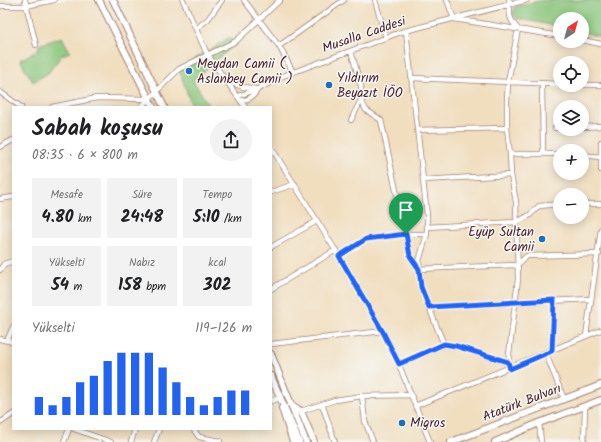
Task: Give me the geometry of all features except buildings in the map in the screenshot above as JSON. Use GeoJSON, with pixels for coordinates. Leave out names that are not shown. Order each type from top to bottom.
{"type":"FeatureCollection","features":[{"type":"Feature","properties":{"kind":"main road"},"geometry":{"type":"LineString","coordinates":[[99,0],[150,98],[153,106]]}},
{"type":"Feature","properties":{"kind":"main road"},"geometry":{"type":"LineString","coordinates":[[113,0],[164,106]]}},
{"type":"Feature","properties":{"kind":"main road"},"geometry":{"type":"LineString","coordinates":[[272,357],[306,442]]}},
{"type":"Feature","properties":{"kind":"main road"},"geometry":{"type":"LineString","coordinates":[[272,378],[299,442]]}},
{"type":"Feature","properties":{"kind":"main road","name":"Atatürk Bulvarı"},"geometry":{"type":"LineString","coordinates":[[451,442],[601,385]]}},
{"type":"Feature","properties":{"kind":"main road"},"geometry":{"type":"LineString","coordinates":[[280,398],[282,411],[293,442]]}},
{"type":"Feature","properties":{"kind":"main road","name":"Atatürk Bulvarı"},"geometry":{"type":"LineString","coordinates":[[495,442],[539,423],[601,400]]}},
{"type":"Feature","properties":{"kind":"main road"},"geometry":{"type":"LineString","coordinates":[[291,405],[300,411],[314,442]]}},
{"type":"Feature","properties":{"kind":"street"},"geometry":{"type":"LineString","coordinates":[[25,0],[36,45]]}},
{"type":"Feature","properties":{"kind":"street"},"geometry":{"type":"LineString","coordinates":[[0,5],[26,6],[54,0]]}},
{"type":"Feature","properties":{"kind":"street"},"geometry":{"type":"LineString","coordinates":[[182,0],[207,54],[245,106]]}},
{"type":"Feature","properties":{"kind":"street"},"geometry":{"type":"LineString","coordinates":[[196,29],[208,19],[222,0]]}},
{"type":"Feature","properties":{"kind":"street"},"geometry":{"type":"LineString","coordinates":[[244,0],[279,46],[293,72]]}},
{"type":"Feature","properties":{"kind":"street"},"geometry":{"type":"LineString","coordinates":[[142,106],[179,69],[236,40],[280,0]]}},
{"type":"Feature","properties":{"kind":"street"},"geometry":{"type":"LineString","coordinates":[[279,46],[344,0]]}},
{"type":"Feature","properties":{"kind":"street"},"geometry":{"type":"LineString","coordinates":[[375,0],[386,38]]}},
{"type":"Feature","properties":{"kind":"street"},"geometry":{"type":"LineString","coordinates":[[447,0],[454,19],[553,35]]}},
{"type":"Feature","properties":{"kind":"street","name":"Musalla Caddesi"},"geometry":{"type":"LineString","coordinates":[[240,98],[293,72],[406,31],[454,19],[510,2],[527,0]]}},
{"type":"Feature","properties":{"kind":"street"},"geometry":{"type":"LineString","coordinates":[[510,2],[510,19],[518,29],[508,82],[507,128],[511,175],[516,202],[518,265],[516,302],[508,362],[510,369]]}},
{"type":"Feature","properties":{"kind":"street"},"geometry":{"type":"LineString","coordinates":[[406,31],[428,215],[427,234],[419,261],[421,287],[444,344]]}},
{"type":"Feature","properties":{"kind":"street"},"geometry":{"type":"LineString","coordinates":[[589,41],[601,44]]}},
{"type":"Feature","properties":{"kind":"street"},"geometry":{"type":"LineString","coordinates":[[351,50],[362,86],[361,100],[352,120]]}},
{"type":"Feature","properties":{"kind":"street"},"geometry":{"type":"LineString","coordinates":[[411,78],[553,84]]}},
{"type":"Feature","properties":{"kind":"street"},"geometry":{"type":"LineString","coordinates":[[228,81],[237,86],[258,89]]}},
{"type":"Feature","properties":{"kind":"street"},"geometry":{"type":"LineString","coordinates":[[542,84],[543,152]]}},
{"type":"Feature","properties":{"kind":"street"},"geometry":{"type":"LineString","coordinates":[[589,85],[601,85]]}},
{"type":"Feature","properties":{"kind":"street"},"geometry":{"type":"LineString","coordinates":[[0,92],[20,106]]}},
{"type":"Feature","properties":{"kind":"street"},"geometry":{"type":"LineString","coordinates":[[57,106],[97,98],[150,98]]}},
{"type":"Feature","properties":{"kind":"street"},"geometry":{"type":"LineString","coordinates":[[361,100],[366,110],[381,120],[410,256],[419,269]]}},
{"type":"Feature","properties":{"kind":"street"},"geometry":{"type":"LineString","coordinates":[[589,127],[601,126]]}},
{"type":"Feature","properties":{"kind":"street"},"geometry":{"type":"LineString","coordinates":[[417,130],[507,128]]}},
{"type":"Feature","properties":{"kind":"street"},"geometry":{"type":"LineString","coordinates":[[0,147],[12,141]]}},
{"type":"Feature","properties":{"kind":"street"},"geometry":{"type":"LineString","coordinates":[[601,142],[601,170]]}},
{"type":"Feature","properties":{"kind":"street"},"geometry":{"type":"LineString","coordinates":[[272,149],[336,250],[383,332],[399,364],[430,442]]}},
{"type":"Feature","properties":{"kind":"street"},"geometry":{"type":"LineString","coordinates":[[510,154],[543,152],[553,153]]}},
{"type":"Feature","properties":{"kind":"street"},"geometry":{"type":"LineString","coordinates":[[589,156],[601,157]]}},
{"type":"Feature","properties":{"kind":"street"},"geometry":{"type":"LineString","coordinates":[[423,180],[511,175]]}},
{"type":"Feature","properties":{"kind":"street"},"geometry":{"type":"LineString","coordinates":[[272,192],[295,184]]}},
{"type":"Feature","properties":{"kind":"street"},"geometry":{"type":"LineString","coordinates":[[0,199],[12,197]]}},
{"type":"Feature","properties":{"kind":"street"},"geometry":{"type":"LineString","coordinates":[[589,204],[601,204]]}},
{"type":"Feature","properties":{"kind":"street"},"geometry":{"type":"LineString","coordinates":[[427,227],[517,222],[530,215],[539,206],[553,205]]}},
{"type":"Feature","properties":{"kind":"street"},"geometry":{"type":"LineString","coordinates":[[272,246],[317,221]]}},
{"type":"Feature","properties":{"kind":"street"},"geometry":{"type":"LineString","coordinates":[[586,336],[599,254],[601,229]]}},
{"type":"Feature","properties":{"kind":"street"},"geometry":{"type":"LineString","coordinates":[[339,256],[366,239],[406,234],[427,234]]}},
{"type":"Feature","properties":{"kind":"street"},"geometry":{"type":"LineString","coordinates":[[272,288],[336,250]]}},
{"type":"Feature","properties":{"kind":"street"},"geometry":{"type":"LineString","coordinates":[[419,269],[518,265],[527,256],[599,254]]}},
{"type":"Feature","properties":{"kind":"street"},"geometry":{"type":"LineString","coordinates":[[0,270],[4,264],[12,261]]}},
{"type":"Feature","properties":{"kind":"street"},"geometry":{"type":"LineString","coordinates":[[429,307],[591,299]]}},
{"type":"Feature","properties":{"kind":"street"},"geometry":{"type":"LineString","coordinates":[[552,351],[554,300]]}},
{"type":"Feature","properties":{"kind":"street"},"geometry":{"type":"LineString","coordinates":[[7,341],[12,329]]}},
{"type":"Feature","properties":{"kind":"street"},"geometry":{"type":"LineString","coordinates":[[416,406],[510,369],[601,330]]}},
{"type":"Feature","properties":{"kind":"street"},"geometry":{"type":"LineString","coordinates":[[272,344],[383,332]]}},
{"type":"Feature","properties":{"kind":"street"},"geometry":{"type":"LineString","coordinates":[[0,339],[12,342]]}},
{"type":"Feature","properties":{"kind":"street"},"geometry":{"type":"LineString","coordinates":[[399,364],[444,344],[456,346],[508,362]]}},
{"type":"Feature","properties":{"kind":"street"},"geometry":{"type":"LineString","coordinates":[[546,354],[564,399]]}},
{"type":"Feature","properties":{"kind":"street"},"geometry":{"type":"LineString","coordinates":[[300,411],[335,400],[362,396],[411,395]]}},
{"type":"Feature","properties":{"kind":"street"},"geometry":{"type":"LineString","coordinates":[[362,396],[364,421],[373,442]]}},
{"type":"Feature","properties":{"kind":"street"},"geometry":{"type":"LineString","coordinates":[[272,401],[280,398]]}},
{"type":"Feature","properties":{"kind":"street"},"geometry":{"type":"LineString","coordinates":[[322,404],[335,442]]}},
{"type":"Feature","properties":{"kind":"street"},"geometry":{"type":"LineString","coordinates":[[584,442],[585,406]]}},
{"type":"Feature","properties":{"kind":"street"},"geometry":{"type":"LineString","coordinates":[[0,423],[12,415]]}},
{"type":"Feature","properties":{"kind":"street"},"geometry":{"type":"LineString","coordinates":[[539,423],[541,442]]}},
{"type":"Feature","properties":{"kind":"street"},"geometry":{"type":"LineString","coordinates":[[64,442],[69,430]]}},
{"type":"Feature","properties":{"kind":"street"},"geometry":{"type":"LineString","coordinates":[[77,430],[111,442]]}},
{"type":"Feature","properties":{"kind":"street"},"geometry":{"type":"LineString","coordinates":[[131,442],[135,430]]}},
{"type":"Feature","properties":{"kind":"street"},"geometry":{"type":"LineString","coordinates":[[154,442],[159,430]]}},
{"type":"Feature","properties":{"kind":"street"},"geometry":{"type":"LineString","coordinates":[[194,430],[199,437],[220,441]]}},
{"type":"Feature","properties":{"kind":"green space"},"geometry":{"type":"Polygon","coordinates":[[[543,0],[601,0],[601,37],[589,34],[589,12],[553,12],[553,26],[516,18],[513,15],[515,7],[543,0]]]}},
{"type":"Feature","properties":{"kind":"green space"},"geometry":{"type":"Polygon","coordinates":[[[62,37],[70,52],[62,55],[48,73],[33,82],[20,60],[38,50],[39,45],[62,37]]]}},
{"type":"Feature","properties":{"kind":"green space"},"geometry":{"type":"Polygon","coordinates":[[[230,37],[234,45],[193,80],[209,106],[192,106],[179,69],[230,37]]]}},
{"type":"Feature","properties":{"kind":"place","name":"Meydan Camii ( Aslanbey Camii )"},"geometry":{"type":"Point","coordinates":[189,71]}},
{"type":"Feature","properties":{"kind":"place","name":"Yıldırım Beyazıt İÖO"},"geometry":{"type":"Point","coordinates":[329,85]}},
{"type":"Feature","properties":{"kind":"place","name":"Eyüp Sultan Camii"},"geometry":{"type":"Point","coordinates":[542,239]}},
{"type":"Feature","properties":{"kind":"place","name":"Migros"},"geometry":{"type":"Point","coordinates":[402,423]}},
{"type":"Feature","properties":{"kind":"route"},"geometry":{"type":"LineString","coordinates":[[406,234],[410,256],[419,269],[421,287],[429,307],[554,300],[552,351],[510,369],[508,362],[456,346],[444,344],[399,364],[357,285],[339,256],[366,239],[406,234]]}}]}
